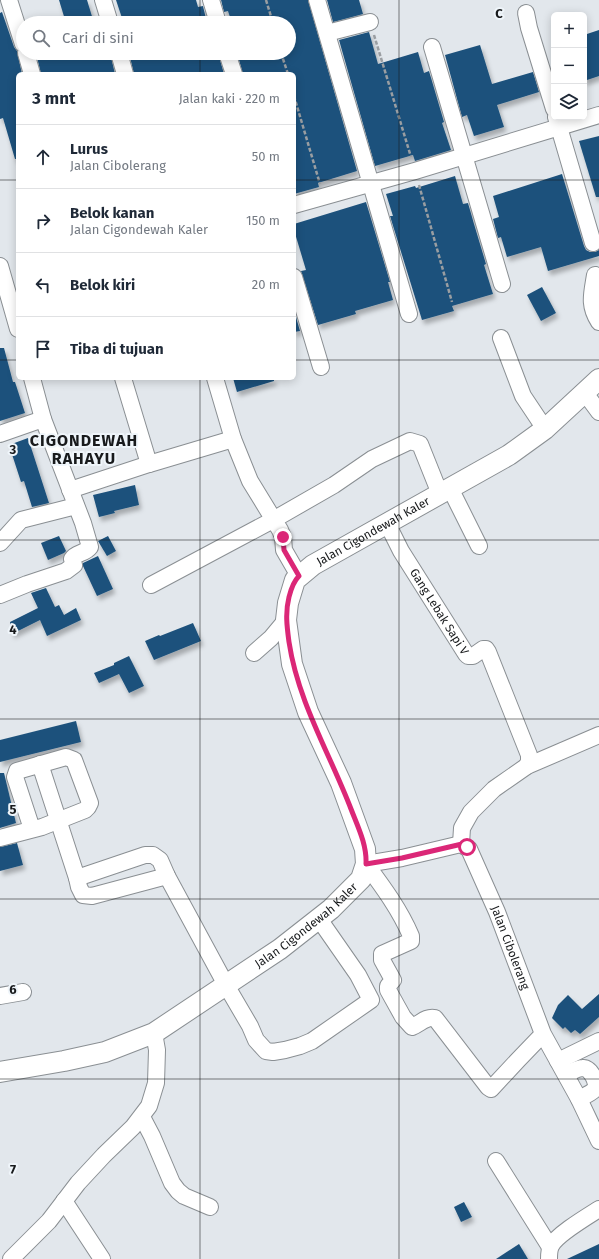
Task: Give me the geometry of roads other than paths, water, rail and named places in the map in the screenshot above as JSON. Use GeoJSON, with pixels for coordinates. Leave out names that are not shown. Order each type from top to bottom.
{"type":"FeatureCollection","features":[{"type":"Feature","properties":{"kind":"main road","name":"Jalan Cigondewah Kaler"},"geometry":{"type":"LineString","coordinates":[[0,1072],[105,1052],[154,1033],[280,949],[331,909],[361,879],[366,864],[365,849],[360,831],[341,783],[308,712],[292,664],[286,620],[292,586],[299,576],[314,565],[509,455],[545,429],[599,379]]}},
{"type":"Feature","properties":{"kind":"street"},"geometry":{"type":"LineString","coordinates":[[9,0],[16,22]]}},
{"type":"Feature","properties":{"kind":"street"},"geometry":{"type":"LineString","coordinates":[[103,0],[108,16]]}},
{"type":"Feature","properties":{"kind":"street"},"geometry":{"type":"LineString","coordinates":[[211,0],[216,16]]}},
{"type":"Feature","properties":{"kind":"street"},"geometry":{"type":"LineString","coordinates":[[317,0],[409,314]]}},
{"type":"Feature","properties":{"kind":"street"},"geometry":{"type":"LineString","coordinates":[[526,13],[529,28],[551,99]]}},
{"type":"Feature","properties":{"kind":"street"},"geometry":{"type":"LineString","coordinates":[[327,33],[370,22]]}},
{"type":"Feature","properties":{"kind":"street"},"geometry":{"type":"LineString","coordinates":[[432,47],[502,284]]}},
{"type":"Feature","properties":{"kind":"street"},"geometry":{"type":"LineString","coordinates":[[28,60],[31,72]]}},
{"type":"Feature","properties":{"kind":"street"},"geometry":{"type":"LineString","coordinates":[[121,60],[124,72]]}},
{"type":"Feature","properties":{"kind":"street"},"geometry":{"type":"LineString","coordinates":[[229,60],[233,72]]}},
{"type":"Feature","properties":{"kind":"street"},"geometry":{"type":"LineString","coordinates":[[296,203],[464,156],[558,122],[599,115]]}},
{"type":"Feature","properties":{"kind":"street"},"geometry":{"type":"LineString","coordinates":[[558,122],[593,243]]}},
{"type":"Feature","properties":{"kind":"street"},"geometry":{"type":"LineString","coordinates":[[0,266],[16,321]]}},
{"type":"Feature","properties":{"kind":"street"},"geometry":{"type":"LineString","coordinates":[[595,276],[591,297],[592,306],[599,322]]}},
{"type":"Feature","properties":{"kind":"street"},"geometry":{"type":"LineString","coordinates":[[296,284],[321,367]]}},
{"type":"Feature","properties":{"kind":"street"},"geometry":{"type":"LineString","coordinates":[[501,338],[523,396],[545,429]]}},
{"type":"Feature","properties":{"kind":"street"},"geometry":{"type":"LineString","coordinates":[[0,596],[27,584],[66,571],[74,565],[72,559],[75,555],[86,552],[90,547],[43,419],[33,380]]}},
{"type":"Feature","properties":{"kind":"street"},"geometry":{"type":"LineString","coordinates":[[124,380],[149,464]]}},
{"type":"Feature","properties":{"kind":"street"},"geometry":{"type":"LineString","coordinates":[[216,380],[234,439],[250,481],[283,537],[284,550],[299,576]]}},
{"type":"Feature","properties":{"kind":"street"},"geometry":{"type":"LineString","coordinates":[[585,393],[599,412]]}},
{"type":"Feature","properties":{"kind":"street"},"geometry":{"type":"LineString","coordinates":[[0,434],[43,419]]}},
{"type":"Feature","properties":{"kind":"street"},"geometry":{"type":"LineString","coordinates":[[70,490],[149,464],[234,439]]}},
{"type":"Feature","properties":{"kind":"street"},"geometry":{"type":"LineString","coordinates":[[151,585],[273,520],[334,485],[372,459],[410,441],[420,444],[445,491],[479,546]]}},
{"type":"Feature","properties":{"kind":"street"},"geometry":{"type":"LineString","coordinates":[[0,543],[22,520],[76,506]]}},
{"type":"Feature","properties":{"kind":"street","name":"Gang Lebak Sapi V"},"geometry":{"type":"LineString","coordinates":[[387,524],[401,551],[466,654],[468,656],[474,656],[483,649],[488,652],[527,747],[530,761],[527,766]]}},
{"type":"Feature","properties":{"kind":"street"},"geometry":{"type":"LineString","coordinates":[[254,653],[286,620]]}},
{"type":"Feature","properties":{"kind":"street"},"geometry":{"type":"LineString","coordinates":[[543,1034],[491,1090],[435,1018],[432,1017],[426,1019],[412,1026],[403,1017],[388,990],[388,986],[393,980],[381,956],[382,954],[412,939],[397,908],[366,864],[402,858],[462,844],[462,828],[471,812],[488,794],[527,766],[599,735]]}},
{"type":"Feature","properties":{"kind":"street"},"geometry":{"type":"LineString","coordinates":[[0,838],[32,829],[85,810],[88,807],[90,802],[74,760],[66,757],[17,771],[15,777],[32,829]]}},
{"type":"Feature","properties":{"kind":"street"},"geometry":{"type":"LineString","coordinates":[[40,764],[57,820],[83,895],[92,896],[166,876]]}},
{"type":"Feature","properties":{"kind":"street","name":"Jalan Cibolerang"},"geometry":{"type":"LineString","coordinates":[[462,844],[469,849],[485,885],[543,1034],[579,1099],[599,1141]]}},
{"type":"Feature","properties":{"kind":"street"},"geometry":{"type":"LineString","coordinates":[[77,878],[145,855],[153,854],[160,860],[166,876],[226,986],[250,1026],[256,1040],[266,1051],[273,1052],[300,1046],[312,1041],[388,990]]}},
{"type":"Feature","properties":{"kind":"street"},"geometry":{"type":"LineString","coordinates":[[319,919],[358,975],[371,1000]]}},
{"type":"Feature","properties":{"kind":"street"},"geometry":{"type":"LineString","coordinates":[[0,996],[23,992]]}},
{"type":"Feature","properties":{"kind":"street"},"geometry":{"type":"LineString","coordinates":[[11,1259],[49,1221],[78,1183],[142,1117],[149,1106],[156,1084],[157,1050],[154,1033]]}},
{"type":"Feature","properties":{"kind":"street"},"geometry":{"type":"LineString","coordinates":[[562,1067],[599,1041]]}},
{"type":"Feature","properties":{"kind":"street"},"geometry":{"type":"LineString","coordinates":[[562,1067],[587,1068],[597,1083],[595,1090],[579,1099]]}},
{"type":"Feature","properties":{"kind":"street"},"geometry":{"type":"LineString","coordinates":[[142,1117],[152,1136],[172,1184],[178,1192],[210,1207]]}},
{"type":"Feature","properties":{"kind":"street"},"geometry":{"type":"LineString","coordinates":[[496,1161],[549,1253]]}},
{"type":"Feature","properties":{"kind":"street"},"geometry":{"type":"LineString","coordinates":[[64,1201],[102,1259]]}},
{"type":"Feature","properties":{"kind":"street"},"geometry":{"type":"LineString","coordinates":[[549,1253],[554,1242],[599,1209]]}},
{"type":"Feature","properties":{"kind":"district","name":"CIGONDEWAH RAHAYU"},"geometry":{"type":"Point","coordinates":[84,449]}}]}
